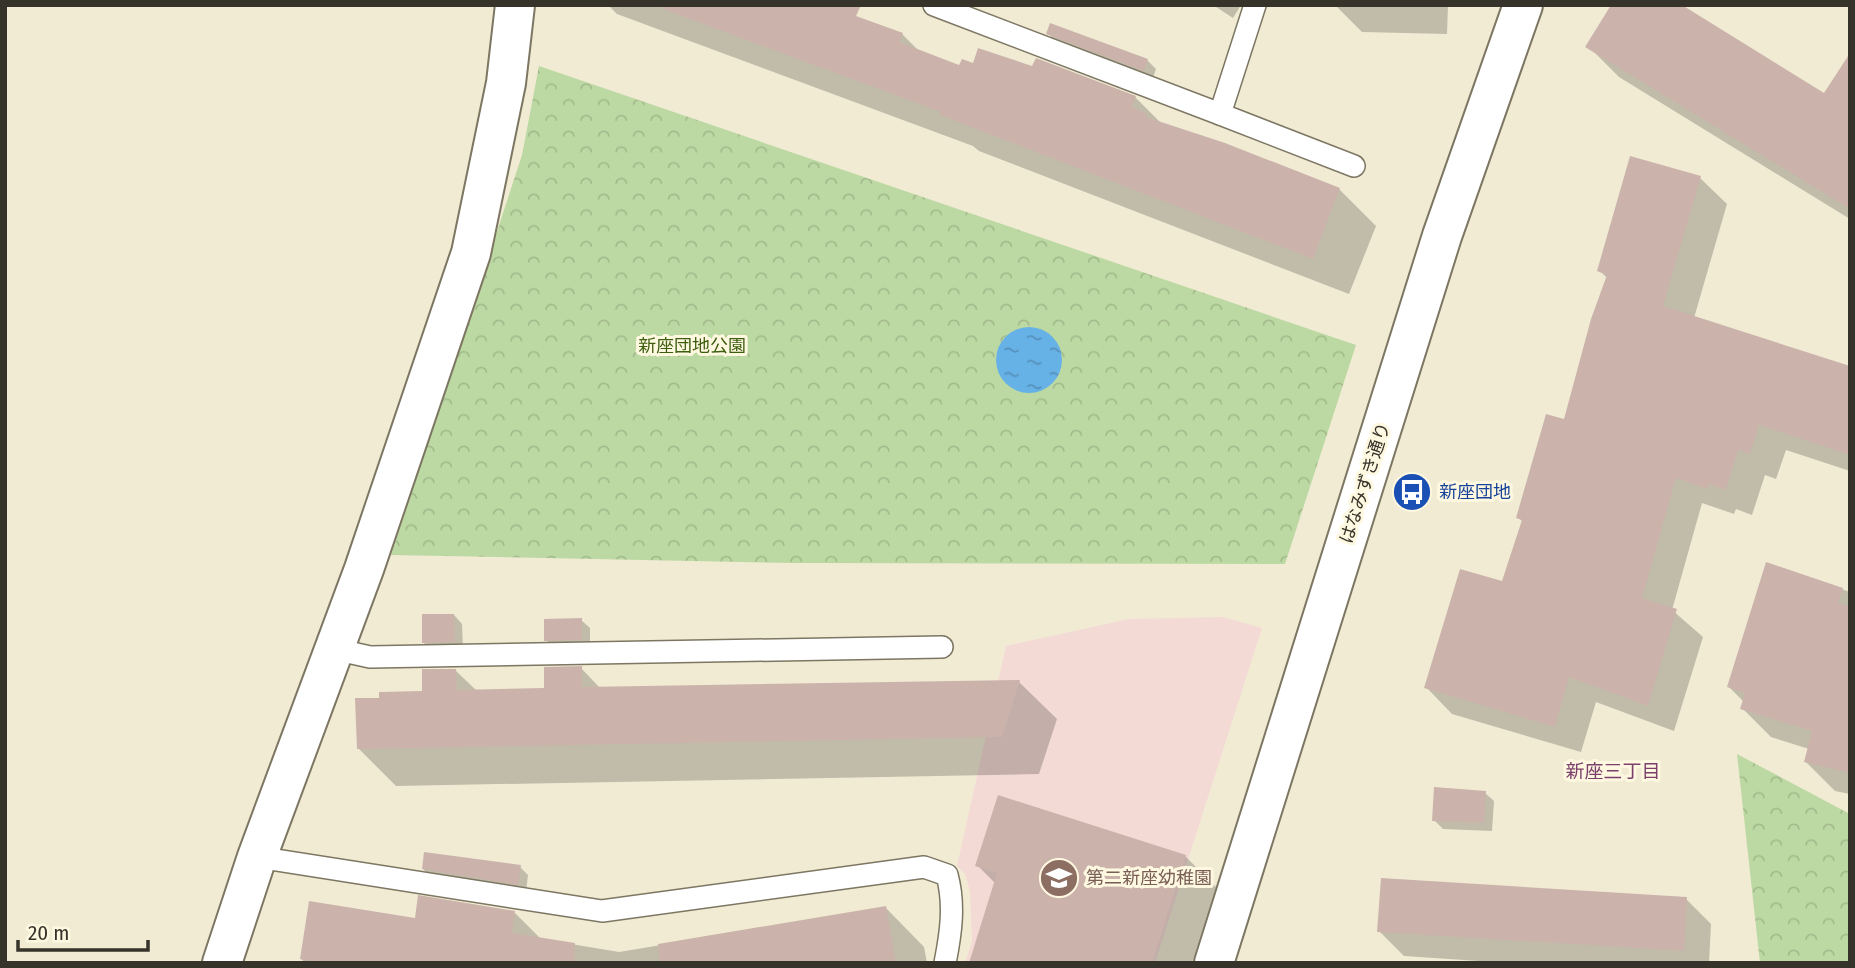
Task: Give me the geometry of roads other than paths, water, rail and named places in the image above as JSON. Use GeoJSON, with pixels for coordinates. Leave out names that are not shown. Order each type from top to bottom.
{"type":"FeatureCollection","features":[{"type":"Feature","properties":{"kind":"street"},"geometry":{"type":"LineString","coordinates":[[222,963],[471,253],[506,83],[515,5]]}},
{"type":"Feature","properties":{"kind":"street","name":"はなみずき通り"},"geometry":{"type":"LineString","coordinates":[[1214,963],[1442,236],[1523,5]]}},
{"type":"Feature","properties":{"kind":"lane"},"geometry":{"type":"LineString","coordinates":[[934,5],[1354,166]]}},
{"type":"Feature","properties":{"kind":"lane"},"geometry":{"type":"LineString","coordinates":[[1220,114],[1255,5]]}},
{"type":"Feature","properties":{"kind":"lane"},"geometry":{"type":"LineString","coordinates":[[334,649],[370,657],[942,647]]}},
{"type":"Feature","properties":{"kind":"lane"},"geometry":{"type":"LineString","coordinates":[[257,857],[602,911],[924,867],[947,875],[952,893],[950,937],[945,963]]}},
{"type":"Feature","properties":{"kind":"water"},"geometry":{"type":"Polygon","coordinates":[[[1029,327],[1042,330],[1052,337],[1059,347],[1062,360],[1059,373],[1052,383],[1042,390],[1029,393],[1016,390],[1006,383],[999,373],[996,360],[999,347],[1006,337],[1016,330],[1029,327]]]}},
{"type":"Feature","properties":{"kind":"place","name":"新座団地"},"geometry":{"type":"Point","coordinates":[1412,492]}},
{"type":"Feature","properties":{"kind":"place","name":"第二新座幼稚園"},"geometry":{"type":"Point","coordinates":[1059,878]}},
{"type":"Feature","properties":{"kind":"district","name":"新座三丁目"},"geometry":{"type":"Point","coordinates":[1613,771]}},
{"type":"Feature","properties":{"kind":"park label","name":"新座団地公園"},"geometry":{"type":"Point","coordinates":[692,346]}}]}
